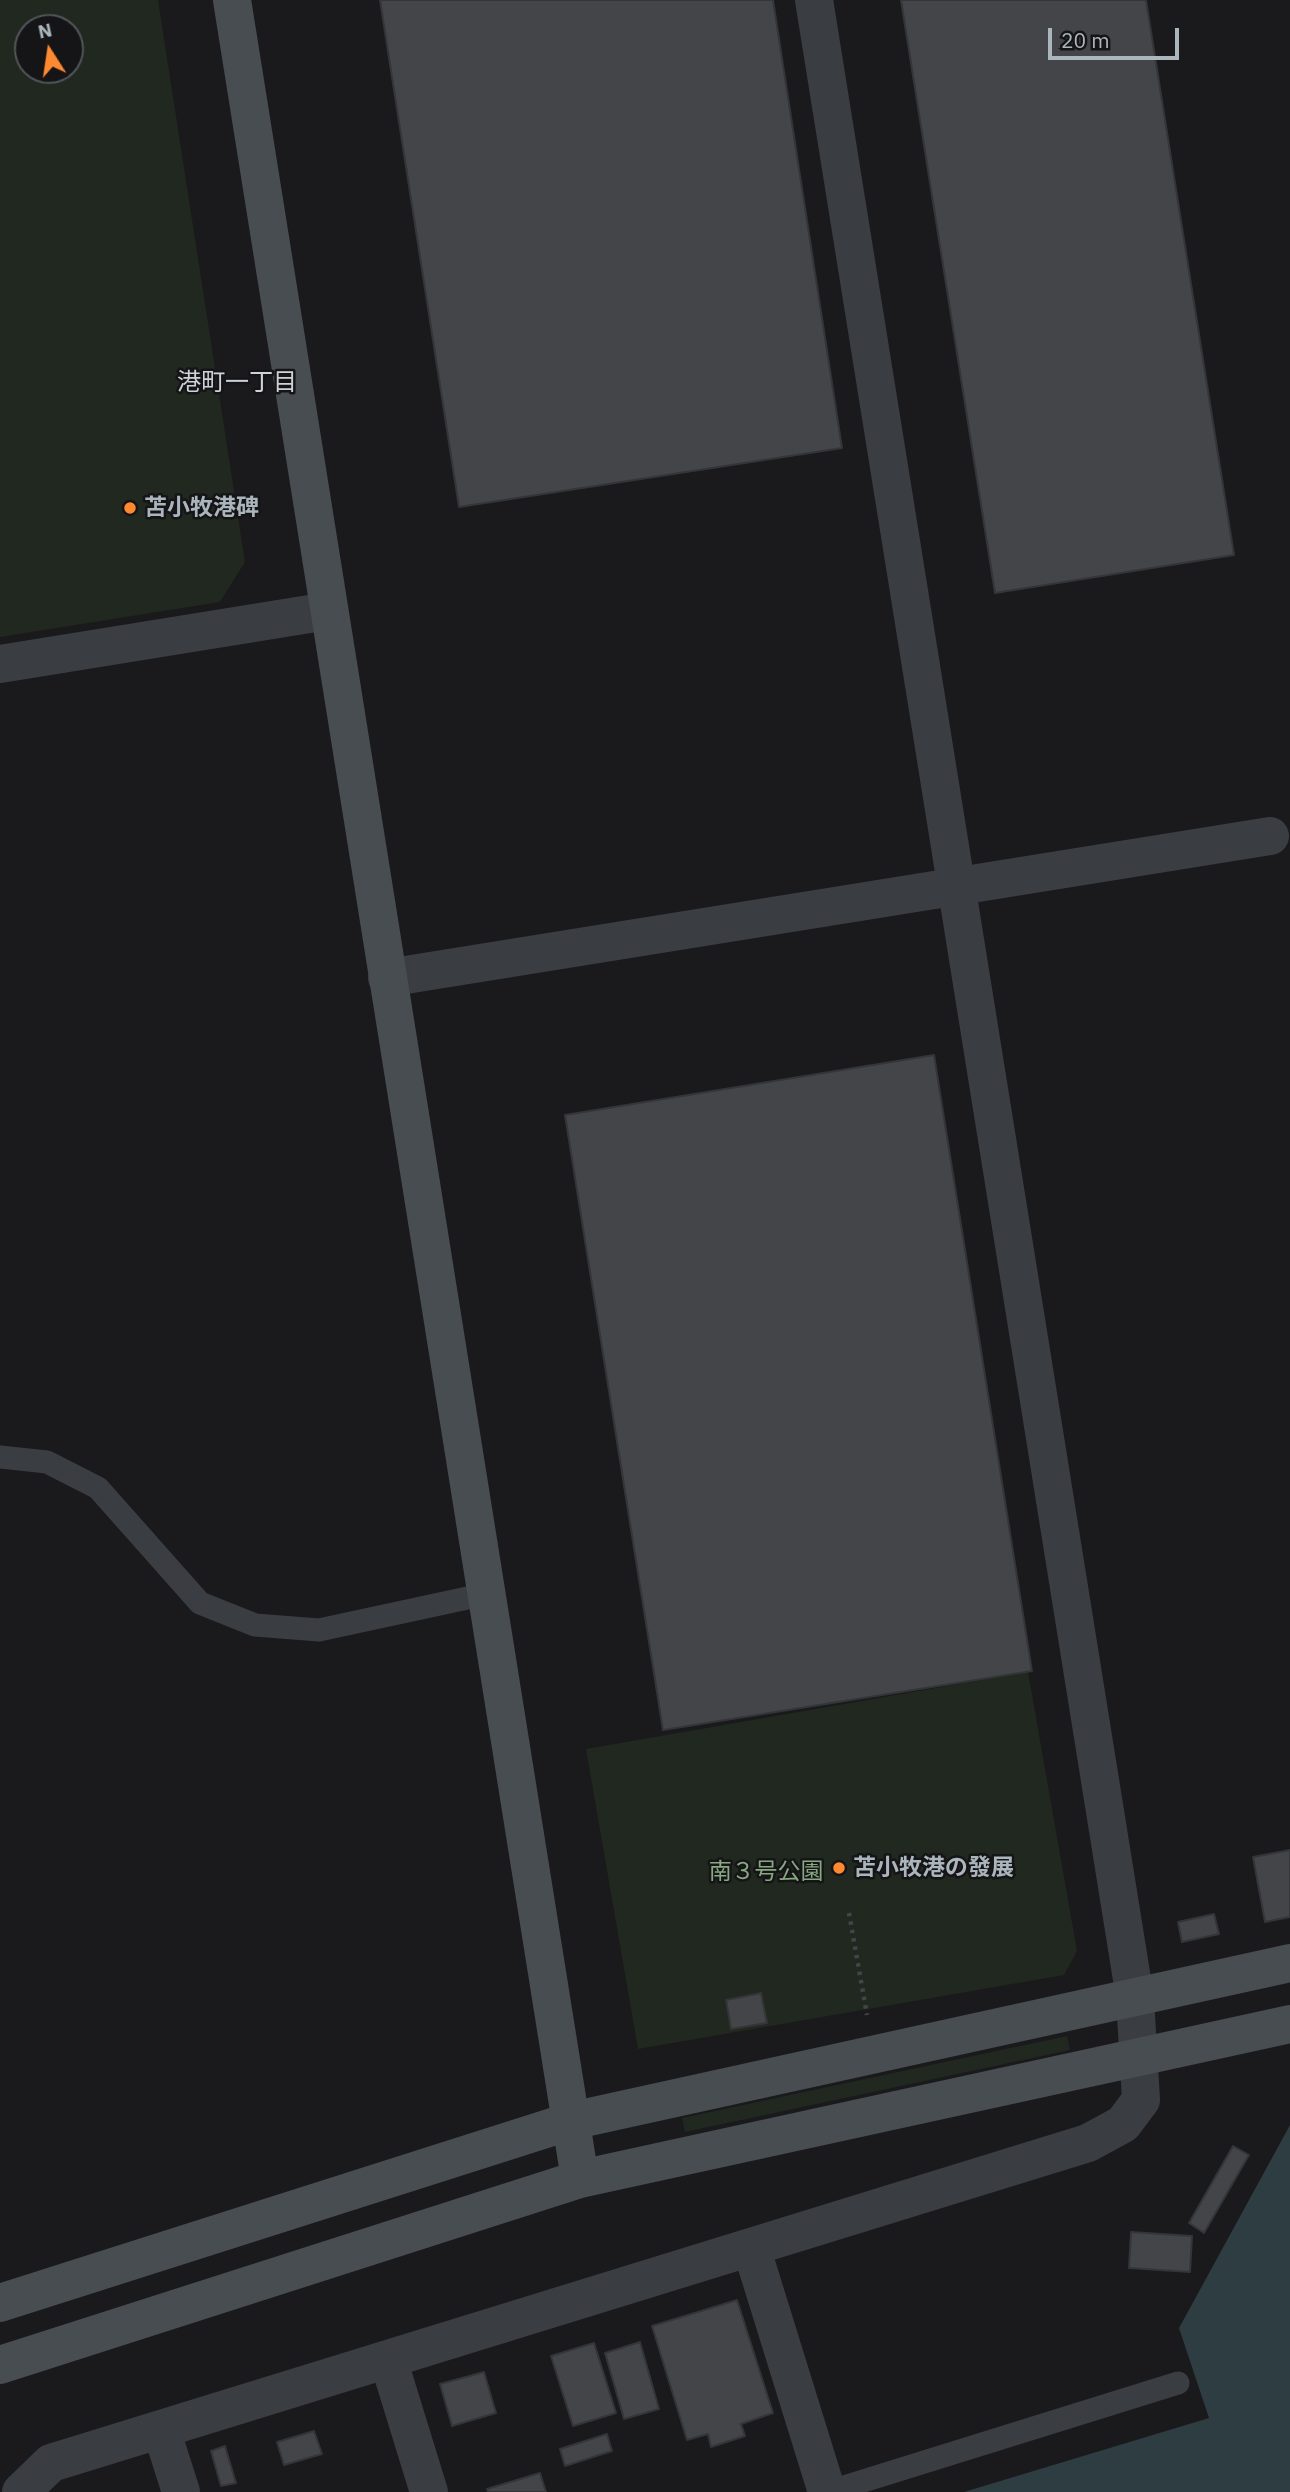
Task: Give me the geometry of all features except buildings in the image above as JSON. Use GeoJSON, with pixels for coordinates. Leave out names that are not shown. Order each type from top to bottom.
{"type":"FeatureCollection","features":[{"type":"Feature","properties":{"kind":"street"},"geometry":{"type":"LineString","coordinates":[[232,0],[580,2179]]}},
{"type":"Feature","properties":{"kind":"street"},"geometry":{"type":"LineString","coordinates":[[21,2492],[51,2463],[1088,2143],[1123,2124],[1141,2099],[1135,1998],[814,0]]}},
{"type":"Feature","properties":{"kind":"street"},"geometry":{"type":"LineString","coordinates":[[0,664],[328,611]]}},
{"type":"Feature","properties":{"kind":"street"},"geometry":{"type":"LineString","coordinates":[[387,978],[1270,836]]}},
{"type":"Feature","properties":{"kind":"street"},"geometry":{"type":"LineString","coordinates":[[0,2303],[571,2121],[1290,1963]]}},
{"type":"Feature","properties":{"kind":"street"},"geometry":{"type":"LineString","coordinates":[[0,2365],[580,2179],[1290,2024]]}},
{"type":"Feature","properties":{"kind":"street"},"geometry":{"type":"LineString","coordinates":[[751,2247],[828,2492]]}},
{"type":"Feature","properties":{"kind":"street"},"geometry":{"type":"LineString","coordinates":[[388,2359],[429,2492]]}},
{"type":"Feature","properties":{"kind":"street"},"geometry":{"type":"LineString","coordinates":[[161,2429],[181,2492]]}},
{"type":"Feature","properties":{"kind":"lane"},"geometry":{"type":"LineString","coordinates":[[0,1457],[47,1462],[98,1488],[200,1603],[255,1625],[319,1630],[486,1594]]}},
{"type":"Feature","properties":{"kind":"lane"},"geometry":{"type":"LineString","coordinates":[[828,2492],[1178,2383]]}},
{"type":"Feature","properties":{"kind":"path"},"geometry":{"type":"LineString","coordinates":[[849,1913],[874,2055]]}},
{"type":"Feature","properties":{"kind":"green space"},"geometry":{"type":"Polygon","coordinates":[[[0,0],[158,0],[245,562],[220,602],[0,637],[0,0]]]}},
{"type":"Feature","properties":{"kind":"green space","name":"南３号公園"},"geometry":{"type":"Polygon","coordinates":[[[1028,1672],[1077,1951],[1064,1975],[638,2049],[586,1749],[1028,1672]]]}},
{"type":"Feature","properties":{"kind":"green space"},"geometry":{"type":"Polygon","coordinates":[[[1067,2036],[1070,2050],[685,2132],[682,2118],[1067,2036]]]}},
{"type":"Feature","properties":{"kind":"shaded area"},"geometry":{"type":"Polygon","coordinates":[[[1290,2125],[1290,2492],[964,2492],[1209,2418],[1179,2328],[1290,2125]]]}},
{"type":"Feature","properties":{"kind":"place","name":"苫小牧港碑"},"geometry":{"type":"Point","coordinates":[130,508]}},
{"type":"Feature","properties":{"kind":"place","name":"苫小牧港の發展"},"geometry":{"type":"Point","coordinates":[839,1868]}},
{"type":"Feature","properties":{"kind":"district","name":"港町一丁目"},"geometry":{"type":"Point","coordinates":[237,383]}}]}
